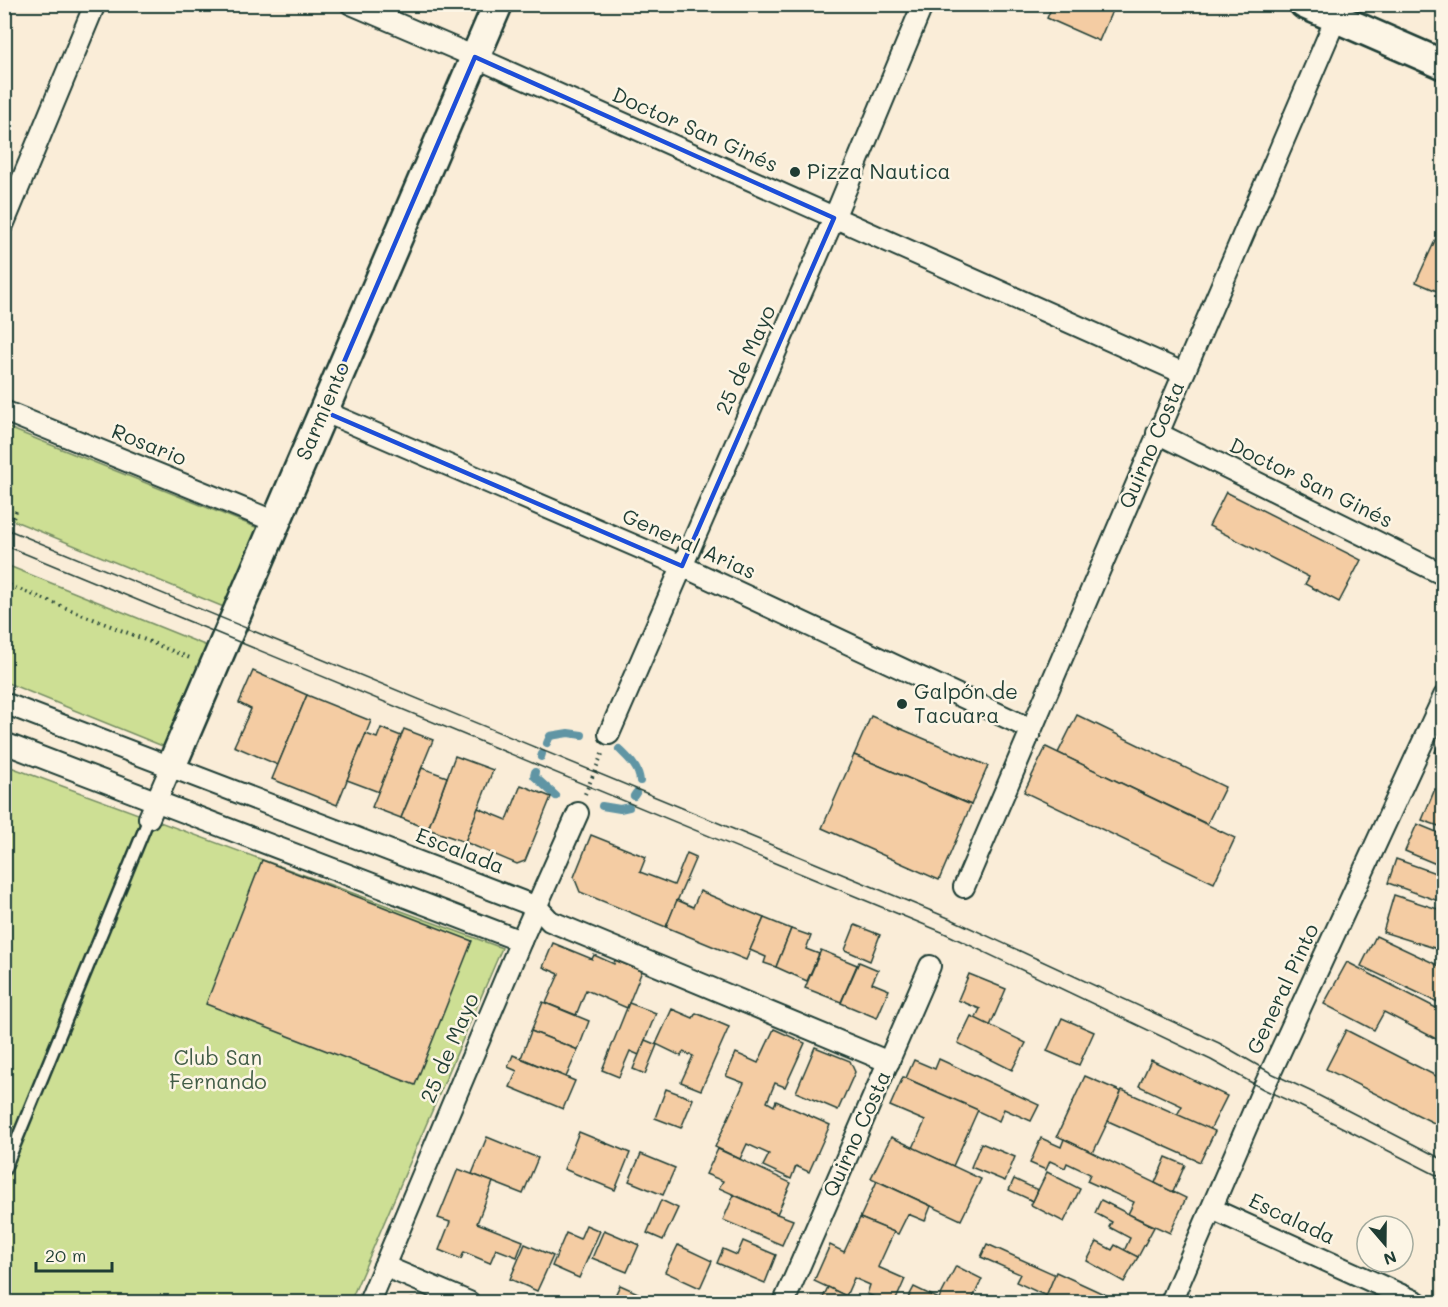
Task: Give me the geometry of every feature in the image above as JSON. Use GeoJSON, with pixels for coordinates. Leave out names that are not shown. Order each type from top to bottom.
{"type":"FeatureCollection","features":[{"type":"Feature","properties":{"kind":"street"},"geometry":{"type":"LineString","coordinates":[[4,223],[95,4]]}},
{"type":"Feature","properties":{"kind":"street","name":"Doctor San Ginés"},"geometry":{"type":"LineString","coordinates":[[351,4],[475,57],[1183,373]]}},
{"type":"Feature","properties":{"kind":"street","name":"Sarmiento"},"geometry":{"type":"LineString","coordinates":[[153,810],[498,4]]}},
{"type":"Feature","properties":{"kind":"street","name":"25 de Mayo"},"geometry":{"type":"LineString","coordinates":[[609,734],[834,218],[923,4]]}},
{"type":"Feature","properties":{"kind":"street"},"geometry":{"type":"LineString","coordinates":[[1304,4],[1339,11],[1443,64]]}},
{"type":"Feature","properties":{"kind":"street","name":"Quirno Costa"},"geometry":{"type":"LineString","coordinates":[[964,887],[1339,11]]}},
{"type":"Feature","properties":{"kind":"street","name":"Rosario"},"geometry":{"type":"LineString","coordinates":[[4,411],[276,522]]}},
{"type":"Feature","properties":{"kind":"street","name":"General Arias"},"geometry":{"type":"LineString","coordinates":[[323,411],[682,566],[1030,729]]}},
{"type":"Feature","properties":{"kind":"street","name":"Doctor San Ginés"},"geometry":{"type":"LineString","coordinates":[[1157,433],[1443,575]]}},
{"type":"Feature","properties":{"kind":"street","name":"General Pinto"},"geometry":{"type":"LineString","coordinates":[[1171,1302],[1263,1089],[1443,696]]}},
{"type":"Feature","properties":{"kind":"street","name":"Escalada"},"geometry":{"type":"LineString","coordinates":[[4,703],[537,906],[550,921],[889,1062]]}},
{"type":"Feature","properties":{"kind":"street"},"geometry":{"type":"LineString","coordinates":[[4,743],[153,810],[521,941]]}},
{"type":"Feature","properties":{"kind":"street","name":"25 de Mayo"},"geometry":{"type":"LineString","coordinates":[[369,1302],[521,941],[578,813]]}},
{"type":"Feature","properties":{"kind":"street","name":"Quirno Costa"},"geometry":{"type":"LineString","coordinates":[[784,1302],[930,966]]}},
{"type":"Feature","properties":{"kind":"street","name":"Escalada"},"geometry":{"type":"LineString","coordinates":[[1212,1209],[1417,1302]]}},
{"type":"Feature","properties":{"kind":"street"},"geometry":{"type":"LineString","coordinates":[[384,1266],[469,1302]]}},
{"type":"Feature","properties":{"kind":"lane"},"geometry":{"type":"LineString","coordinates":[[4,1171],[153,810]]}},
{"type":"Feature","properties":{"kind":"path"},"geometry":{"type":"LineString","coordinates":[[4,540],[16,511]]}},
{"type":"Feature","properties":{"kind":"path"},"geometry":{"type":"LineString","coordinates":[[4,583],[213,667]]}},
{"type":"Feature","properties":{"kind":"path"},"geometry":{"type":"LineString","coordinates":[[578,813],[609,734]]}},
{"type":"Feature","properties":{"kind":"highlighted area"},"geometry":{"type":"Polygon","coordinates":[[[475,57],[834,218],[682,566],[323,411],[475,57]]]}},
{"type":"Feature","properties":{"kind":"green space"},"geometry":{"type":"Polygon","coordinates":[[[4,426],[258,528],[226,608],[5,517],[4,426]]]}},
{"type":"Feature","properties":{"kind":"green space"},"geometry":{"type":"Polygon","coordinates":[[[4,564],[207,646],[165,747],[5,682],[4,564]]]}},
{"type":"Feature","properties":{"kind":"green space","name":"Club San Fernando"},"geometry":{"type":"Polygon","coordinates":[[[5,765],[502,948],[350,1302],[5,1302],[5,765]]]}},
{"type":"Feature","properties":{"kind":"building"},"geometry":{"type":"Polygon","coordinates":[[[1053,4],[1115,4],[1099,41],[1047,18],[1053,4]]]}},
{"type":"Feature","properties":{"kind":"building"},"geometry":{"type":"Polygon","coordinates":[[[1444,221],[1444,294],[1416,282],[1444,221]]]}},
{"type":"Feature","properties":{"kind":"building"},"geometry":{"type":"Polygon","coordinates":[[[1226,492],[1361,560],[1339,602],[1305,584],[1309,577],[1209,526],[1226,492]]]}},
{"type":"Feature","properties":{"kind":"building"},"geometry":{"type":"Polygon","coordinates":[[[253,671],[307,695],[278,765],[234,746],[251,709],[239,703],[253,671]]]}},
{"type":"Feature","properties":{"kind":"building"},"geometry":{"type":"Polygon","coordinates":[[[307,695],[371,721],[337,805],[272,779],[307,695]]]}},
{"type":"Feature","properties":{"kind":"building"},"geometry":{"type":"Polygon","coordinates":[[[1077,715],[1225,787],[1207,824],[1058,753],[1077,715]]]}},
{"type":"Feature","properties":{"kind":"building"},"geometry":{"type":"Polygon","coordinates":[[[871,716],[988,766],[971,805],[854,755],[871,716]]]}},
{"type":"Feature","properties":{"kind":"building"},"geometry":{"type":"Polygon","coordinates":[[[381,728],[401,736],[379,792],[347,780],[366,734],[377,738],[381,728]]]}},
{"type":"Feature","properties":{"kind":"building"},"geometry":{"type":"Polygon","coordinates":[[[404,729],[433,740],[401,818],[372,807],[404,729]]]}},
{"type":"Feature","properties":{"kind":"building"},"geometry":{"type":"Polygon","coordinates":[[[1444,734],[1444,755],[1435,752],[1444,734]]]}},
{"type":"Feature","properties":{"kind":"building"},"geometry":{"type":"Polygon","coordinates":[[[1046,747],[1235,838],[1214,883],[1024,792],[1046,747]]]}},
{"type":"Feature","properties":{"kind":"building"},"geometry":{"type":"Polygon","coordinates":[[[854,755],[971,805],[939,880],[822,828],[854,755]]]}},
{"type":"Feature","properties":{"kind":"building"},"geometry":{"type":"Polygon","coordinates":[[[455,756],[493,770],[465,842],[428,829],[455,756]]]}},
{"type":"Feature","properties":{"kind":"building"},"geometry":{"type":"Polygon","coordinates":[[[422,768],[447,777],[428,829],[401,818],[422,768]]]}},
{"type":"Feature","properties":{"kind":"building"},"geometry":{"type":"Polygon","coordinates":[[[521,785],[551,797],[525,861],[517,864],[465,842],[478,808],[507,820],[521,785]]]}},
{"type":"Feature","properties":{"kind":"building"},"geometry":{"type":"Polygon","coordinates":[[[1435,789],[1444,792],[1444,828],[1422,820],[1435,789]]]}},
{"type":"Feature","properties":{"kind":"building"},"geometry":{"type":"Polygon","coordinates":[[[1417,824],[1444,835],[1444,861],[1441,866],[1405,851],[1417,824]]]}},
{"type":"Feature","properties":{"kind":"building"},"geometry":{"type":"Polygon","coordinates":[[[591,835],[646,857],[640,872],[674,885],[687,853],[696,857],[666,927],[580,892],[574,877],[591,835]]]}},
{"type":"Feature","properties":{"kind":"building"},"geometry":{"type":"Polygon","coordinates":[[[1396,859],[1444,876],[1444,903],[1388,883],[1396,859]]]}},
{"type":"Feature","properties":{"kind":"building"},"geometry":{"type":"Polygon","coordinates":[[[262,860],[472,941],[415,1085],[206,1004],[262,860]]]}},
{"type":"Feature","properties":{"kind":"building"},"geometry":{"type":"Polygon","coordinates":[[[700,891],[764,918],[746,960],[666,927],[677,900],[693,907],[700,891]]]}},
{"type":"Feature","properties":{"kind":"building"},"geometry":{"type":"Polygon","coordinates":[[[1394,895],[1444,911],[1444,951],[1383,932],[1394,895]]]}},
{"type":"Feature","properties":{"kind":"building"},"geometry":{"type":"Polygon","coordinates":[[[764,918],[791,929],[776,967],[764,963],[766,957],[750,950],[764,918]]]}},
{"type":"Feature","properties":{"kind":"building"},"geometry":{"type":"Polygon","coordinates":[[[855,925],[880,935],[870,961],[845,950],[855,925]]]}},
{"type":"Feature","properties":{"kind":"building"},"geometry":{"type":"Polygon","coordinates":[[[791,929],[811,936],[806,949],[819,954],[807,981],[776,967],[791,929]]]}},
{"type":"Feature","properties":{"kind":"building"},"geometry":{"type":"Polygon","coordinates":[[[1376,936],[1444,968],[1444,1005],[1361,966],[1376,936]]]}},
{"type":"Feature","properties":{"kind":"building"},"geometry":{"type":"Polygon","coordinates":[[[553,943],[592,959],[594,955],[614,964],[615,960],[642,971],[627,1008],[586,990],[576,1015],[546,1003],[559,974],[543,967],[553,943]]]}},
{"type":"Feature","properties":{"kind":"building"},"geometry":{"type":"Polygon","coordinates":[[[821,950],[857,965],[841,1002],[805,988],[821,950]]]}},
{"type":"Feature","properties":{"kind":"building"},"geometry":{"type":"Polygon","coordinates":[[[859,962],[878,970],[872,983],[889,990],[877,1018],[841,1003],[859,962]]]}},
{"type":"Feature","properties":{"kind":"building"},"geometry":{"type":"Polygon","coordinates":[[[1347,962],[1444,1012],[1444,1043],[1384,1012],[1374,1030],[1324,1004],[1347,962]]]}},
{"type":"Feature","properties":{"kind":"building"},"geometry":{"type":"Polygon","coordinates":[[[969,974],[1006,989],[990,1026],[975,1019],[980,1009],[958,1000],[969,974]]]}},
{"type":"Feature","properties":{"kind":"building"},"geometry":{"type":"Polygon","coordinates":[[[543,1002],[589,1021],[578,1050],[531,1031],[543,1002]]]}},
{"type":"Feature","properties":{"kind":"building"},"geometry":{"type":"Polygon","coordinates":[[[629,1003],[656,1013],[639,1055],[630,1051],[619,1077],[602,1070],[629,1003]]]}},
{"type":"Feature","properties":{"kind":"building"},"geometry":{"type":"Polygon","coordinates":[[[672,1009],[693,1018],[696,1013],[729,1027],[701,1090],[681,1082],[693,1056],[683,1052],[681,1056],[656,1044],[672,1009]]]}},
{"type":"Feature","properties":{"kind":"building"},"geometry":{"type":"Polygon","coordinates":[[[971,1016],[1026,1043],[1012,1070],[958,1043],[971,1016]]]}},
{"type":"Feature","properties":{"kind":"building"},"geometry":{"type":"Polygon","coordinates":[[[1062,1018],[1094,1032],[1079,1065],[1047,1051],[1062,1018]]]}},
{"type":"Feature","properties":{"kind":"building"},"geometry":{"type":"Polygon","coordinates":[[[774,1029],[805,1043],[785,1087],[775,1083],[767,1102],[774,1106],[776,1101],[830,1125],[809,1172],[796,1166],[791,1179],[763,1166],[769,1154],[747,1144],[740,1159],[715,1147],[744,1083],[726,1076],[736,1053],[758,1063],[774,1029]]]}},
{"type":"Feature","properties":{"kind":"building"},"geometry":{"type":"Polygon","coordinates":[[[1346,1030],[1444,1080],[1444,1128],[1326,1069],[1346,1030]]]}},
{"type":"Feature","properties":{"kind":"building"},"geometry":{"type":"Polygon","coordinates":[[[531,1031],[578,1050],[566,1077],[521,1058],[531,1031]]]}},
{"type":"Feature","properties":{"kind":"building"},"geometry":{"type":"Polygon","coordinates":[[[645,1040],[657,1045],[645,1074],[633,1069],[645,1040]]]}},
{"type":"Feature","properties":{"kind":"building"},"geometry":{"type":"Polygon","coordinates":[[[815,1047],[850,1061],[855,1072],[838,1110],[796,1092],[815,1047]]]}},
{"type":"Feature","properties":{"kind":"building"},"geometry":{"type":"Polygon","coordinates":[[[513,1055],[575,1081],[563,1109],[510,1087],[517,1071],[508,1067],[513,1055]]]}},
{"type":"Feature","properties":{"kind":"building"},"geometry":{"type":"Polygon","coordinates":[[[939,1059],[1039,1105],[1031,1121],[1004,1109],[999,1121],[906,1078],[914,1060],[935,1069],[939,1059]]]}},
{"type":"Feature","properties":{"kind":"building"},"geometry":{"type":"Polygon","coordinates":[[[1151,1060],[1227,1096],[1210,1130],[1177,1115],[1182,1106],[1139,1086],[1151,1060]]]}},
{"type":"Feature","properties":{"kind":"building"},"geometry":{"type":"Polygon","coordinates":[[[1085,1076],[1122,1092],[1093,1153],[1057,1136],[1085,1076]]]}},
{"type":"Feature","properties":{"kind":"building"},"geometry":{"type":"Polygon","coordinates":[[[903,1077],[978,1110],[953,1166],[913,1148],[925,1121],[890,1106],[903,1077]]]}},
{"type":"Feature","properties":{"kind":"building"},"geometry":{"type":"Polygon","coordinates":[[[666,1089],[693,1099],[681,1128],[655,1118],[666,1089]]]}},
{"type":"Feature","properties":{"kind":"building"},"geometry":{"type":"Polygon","coordinates":[[[1122,1090],[1215,1131],[1200,1162],[1108,1121],[1122,1090]]]}},
{"type":"Feature","properties":{"kind":"building"},"geometry":{"type":"Polygon","coordinates":[[[579,1132],[630,1153],[615,1190],[564,1169],[579,1132]]]}},
{"type":"Feature","properties":{"kind":"building"},"geometry":{"type":"Polygon","coordinates":[[[487,1137],[538,1158],[523,1194],[472,1174],[487,1137]]]}},
{"type":"Feature","properties":{"kind":"building"},"geometry":{"type":"Polygon","coordinates":[[[891,1137],[981,1179],[961,1220],[871,1178],[891,1137]]]}},
{"type":"Feature","properties":{"kind":"building"},"geometry":{"type":"Polygon","coordinates":[[[1041,1138],[1061,1147],[1064,1139],[1186,1198],[1170,1233],[1128,1214],[1134,1202],[1087,1181],[1090,1174],[1067,1163],[1065,1168],[1050,1161],[1046,1170],[1030,1163],[1041,1138]]]}},
{"type":"Feature","properties":{"kind":"building"},"geometry":{"type":"Polygon","coordinates":[[[981,1143],[1015,1157],[1005,1181],[971,1167],[981,1143]]]}},
{"type":"Feature","properties":{"kind":"building"},"geometry":{"type":"Polygon","coordinates":[[[718,1149],[791,1183],[777,1214],[719,1188],[723,1181],[706,1174],[718,1149]]]}},
{"type":"Feature","properties":{"kind":"building"},"geometry":{"type":"Polygon","coordinates":[[[641,1154],[675,1168],[663,1195],[629,1181],[641,1154]]]}},
{"type":"Feature","properties":{"kind":"building"},"geometry":{"type":"Polygon","coordinates":[[[1166,1157],[1185,1165],[1173,1192],[1155,1183],[1166,1157]]]}},
{"type":"Feature","properties":{"kind":"building"},"geometry":{"type":"Polygon","coordinates":[[[458,1169],[493,1182],[477,1223],[523,1241],[517,1257],[496,1249],[490,1263],[464,1252],[461,1259],[439,1250],[450,1222],[438,1218],[458,1169]]]}},
{"type":"Feature","properties":{"kind":"building"},"geometry":{"type":"Polygon","coordinates":[[[1047,1172],[1080,1189],[1064,1222],[1031,1205],[1047,1172]]]}},
{"type":"Feature","properties":{"kind":"building"},"geometry":{"type":"Polygon","coordinates":[[[1014,1179],[1038,1190],[1033,1201],[1009,1190],[1014,1179]]]}},
{"type":"Feature","properties":{"kind":"building"},"geometry":{"type":"Polygon","coordinates":[[[877,1181],[931,1206],[925,1221],[908,1214],[898,1234],[860,1218],[877,1181]]]}},
{"type":"Feature","properties":{"kind":"building"},"geometry":{"type":"Polygon","coordinates":[[[734,1195],[793,1220],[782,1245],[723,1220],[734,1195]]]}},
{"type":"Feature","properties":{"kind":"building"},"geometry":{"type":"Polygon","coordinates":[[[661,1200],[678,1208],[663,1240],[647,1233],[661,1200]]]}},
{"type":"Feature","properties":{"kind":"building"},"geometry":{"type":"Polygon","coordinates":[[[1101,1200],[1154,1227],[1138,1257],[1124,1251],[1130,1238],[1109,1227],[1112,1222],[1095,1213],[1101,1200]]]}},
{"type":"Feature","properties":{"kind":"building"},"geometry":{"type":"Polygon","coordinates":[[[860,1218],[894,1232],[878,1267],[905,1279],[895,1302],[886,1302],[867,1294],[870,1285],[854,1278],[846,1296],[814,1281],[830,1245],[844,1252],[860,1218]]]}},
{"type":"Feature","properties":{"kind":"building"},"geometry":{"type":"Polygon","coordinates":[[[586,1225],[600,1231],[579,1278],[552,1266],[566,1233],[580,1239],[586,1225]]]}},
{"type":"Feature","properties":{"kind":"building"},"geometry":{"type":"Polygon","coordinates":[[[604,1230],[639,1245],[627,1272],[592,1258],[604,1230]]]}},
{"type":"Feature","properties":{"kind":"building"},"geometry":{"type":"Polygon","coordinates":[[[743,1241],[776,1255],[765,1283],[717,1263],[723,1249],[737,1255],[743,1241]]]}},
{"type":"Feature","properties":{"kind":"building"},"geometry":{"type":"Polygon","coordinates":[[[1097,1242],[1112,1250],[1115,1245],[1138,1257],[1124,1282],[1087,1261],[1097,1242]]]}},
{"type":"Feature","properties":{"kind":"building"},"geometry":{"type":"Polygon","coordinates":[[[525,1244],[553,1256],[537,1291],[510,1279],[525,1244]]]}},
{"type":"Feature","properties":{"kind":"building"},"geometry":{"type":"Polygon","coordinates":[[[987,1244],[1056,1275],[1046,1296],[1016,1282],[1020,1274],[981,1257],[987,1244]]]}},
{"type":"Feature","properties":{"kind":"building"},"geometry":{"type":"Polygon","coordinates":[[[678,1245],[712,1261],[700,1288],[665,1272],[678,1245]]]}},
{"type":"Feature","properties":{"kind":"building"},"geometry":{"type":"Polygon","coordinates":[[[956,1266],[982,1279],[971,1302],[906,1302],[914,1287],[939,1299],[956,1266]]]}},
{"type":"Feature","properties":{"kind":"building"},"geometry":{"type":"Polygon","coordinates":[[[1056,1272],[1121,1302],[1046,1302],[1044,1301],[1056,1272]]]}},
{"type":"Feature","properties":{"kind":"building"},"geometry":{"type":"Polygon","coordinates":[[[620,1285],[647,1297],[644,1302],[612,1302],[620,1285]]]}},
{"type":"Feature","properties":{"kind":"building"},"geometry":{"type":"Polygon","coordinates":[[[828,1287],[846,1296],[860,1302],[821,1302],[828,1287]]]}},
{"type":"Feature","properties":{"kind":"building"},"geometry":{"type":"Polygon","coordinates":[[[1030,1296],[1044,1301],[1046,1302],[1027,1302],[1030,1296]]]}},
{"type":"Feature","properties":{"kind":"building"},"geometry":{"type":"Polygon","coordinates":[[[412,1299],[421,1302],[402,1302],[412,1299]]]}},
{"type":"Feature","properties":{"kind":"waterway"},"geometry":{"type":"LineString","coordinates":[[547,743],[550,736],[568,733],[582,735]]}},
{"type":"Feature","properties":{"kind":"waterway"},"geometry":{"type":"LineString","coordinates":[[619,749],[635,767],[640,781]]}},
{"type":"Feature","properties":{"kind":"waterway"},"geometry":{"type":"LineString","coordinates":[[535,772],[534,776],[556,796]]}},
{"type":"Feature","properties":{"kind":"waterway"},"geometry":{"type":"LineString","coordinates":[[602,806],[620,809],[629,807]]}},
{"type":"Feature","properties":{"kind":"tram line"},"geometry":{"type":"LineString","coordinates":[[4,528],[951,919],[1219,1043],[1271,1073],[1444,1160]]}},
{"type":"Feature","properties":{"kind":"tram line"},"geometry":{"type":"LineString","coordinates":[[4,545],[942,932],[1211,1060],[1263,1089],[1444,1179]]}},
{"type":"Feature","properties":{"kind":"place","name":"Pizza Nautica"},"geometry":{"type":"Point","coordinates":[795,172]}},
{"type":"Feature","properties":{"kind":"place","name":"Galpón de Tacuara"},"geometry":{"type":"Point","coordinates":[902,704]}}]}
